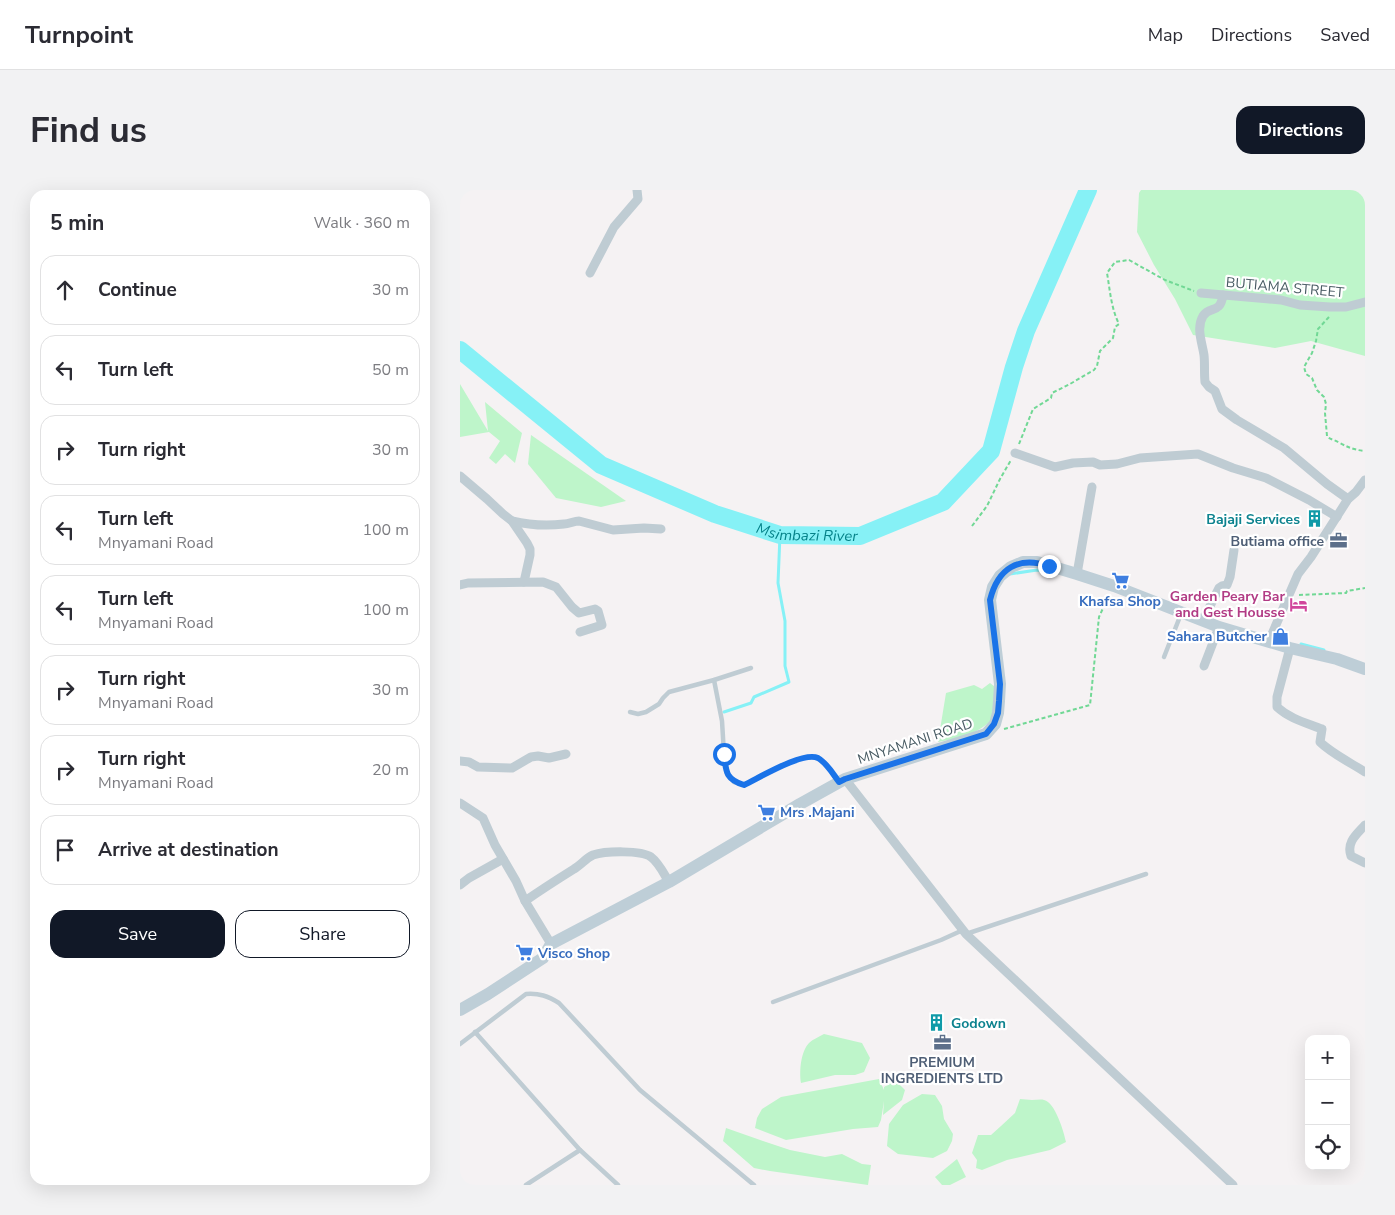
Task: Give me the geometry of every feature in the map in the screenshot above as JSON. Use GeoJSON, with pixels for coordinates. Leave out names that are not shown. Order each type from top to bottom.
{"type":"FeatureCollection","features":[{"type":"Feature","properties":{"kind":"street"},"geometry":{"type":"LineString","coordinates":[[590,273],[614,227],[638,199],[637,190]]}},
{"type":"Feature","properties":{"kind":"street","name":"BUTIAMA STREET"},"geometry":{"type":"LineString","coordinates":[[1201,293],[1281,300],[1300,305],[1346,308],[1365,302]]}},
{"type":"Feature","properties":{"kind":"street"},"geometry":{"type":"LineString","coordinates":[[1223,295],[1220,306],[1204,315],[1200,324],[1201,344],[1204,352],[1205,382],[1215,391],[1222,409],[1284,448],[1348,499]]}},
{"type":"Feature","properties":{"kind":"street"},"geometry":{"type":"LineString","coordinates":[[1015,453],[1055,467],[1073,463],[1093,462],[1100,465],[1117,464],[1140,458],[1198,454],[1233,468],[1266,478],[1337,517]]}},
{"type":"Feature","properties":{"kind":"street"},"geometry":{"type":"LineString","coordinates":[[460,476],[512,521],[527,542],[530,555],[524,582]]}},
{"type":"Feature","properties":{"kind":"street"},"geometry":{"type":"LineString","coordinates":[[1269,641],[1298,574],[1348,499],[1365,480]]}},
{"type":"Feature","properties":{"kind":"street"},"geometry":{"type":"LineString","coordinates":[[1077,574],[1092,487]]}},
{"type":"Feature","properties":{"kind":"street"},"geometry":{"type":"LineString","coordinates":[[512,521],[524,524],[565,524],[579,521],[613,530],[644,528],[661,530]]}},
{"type":"Feature","properties":{"kind":"street"},"geometry":{"type":"LineString","coordinates":[[1203,620],[1219,588],[1228,585],[1234,550]]}},
{"type":"Feature","properties":{"kind":"street","name":"MNYAMANI ROAD"},"geometry":{"type":"LineString","coordinates":[[460,1010],[543,958],[551,944],[669,882],[725,847],[842,781],[986,734],[994,724],[998,713],[1000,684],[990,600],[993,587],[1000,576],[1011,567],[1023,562],[1037,562],[1077,574],[1114,586],[1220,627],[1290,648],[1336,659],[1365,669]]}},
{"type":"Feature","properties":{"kind":"street"},"geometry":{"type":"LineString","coordinates":[[460,585],[468,583],[544,582],[556,587],[579,613],[597,609],[602,625],[580,632]]}},
{"type":"Feature","properties":{"kind":"street"},"geometry":{"type":"LineString","coordinates":[[1204,666],[1220,627]]}},
{"type":"Feature","properties":{"kind":"street"},"geometry":{"type":"LineString","coordinates":[[1290,648],[1277,697],[1277,708],[1284,714],[1322,729],[1320,742],[1326,748],[1365,772]]}},
{"type":"Feature","properties":{"kind":"street"},"geometry":{"type":"LineString","coordinates":[[460,761],[469,762],[478,767],[512,768],[530,757],[549,758],[566,754]]}},
{"type":"Feature","properties":{"kind":"street"},"geometry":{"type":"LineString","coordinates":[[842,781],[964,932],[1233,1185]]}},
{"type":"Feature","properties":{"kind":"street"},"geometry":{"type":"LineString","coordinates":[[460,803],[483,818],[525,901],[551,944]]}},
{"type":"Feature","properties":{"kind":"street"},"geometry":{"type":"LineString","coordinates":[[1365,825],[1350,842],[1349,847],[1351,856],[1365,863]]}},
{"type":"Feature","properties":{"kind":"street"},"geometry":{"type":"LineString","coordinates":[[525,901],[591,857],[606,853],[636,852],[647,854],[658,864],[669,882]]}},
{"type":"Feature","properties":{"kind":"street"},"geometry":{"type":"LineString","coordinates":[[460,885],[503,859]]}},
{"type":"Feature","properties":{"kind":"lane"},"geometry":{"type":"LineString","coordinates":[[1164,657],[1181,612]]}},
{"type":"Feature","properties":{"kind":"lane"},"geometry":{"type":"LineString","coordinates":[[630,712],[638,714],[646,712],[659,704],[669,692],[751,668]]}},
{"type":"Feature","properties":{"kind":"lane"},"geometry":{"type":"LineString","coordinates":[[714,680],[722,721],[727,774],[734,782],[744,785],[788,762],[812,757],[817,758],[826,765],[842,781]]}},
{"type":"Feature","properties":{"kind":"lane"},"geometry":{"type":"LineString","coordinates":[[773,1002],[964,932],[1146,874]]}},
{"type":"Feature","properties":{"kind":"lane"},"geometry":{"type":"LineString","coordinates":[[460,1044],[526,994],[538,993],[549,996],[560,1003],[640,1090],[754,1185]]}},
{"type":"Feature","properties":{"kind":"lane"},"geometry":{"type":"LineString","coordinates":[[475,1032],[580,1150],[618,1185]]}},
{"type":"Feature","properties":{"kind":"lane"},"geometry":{"type":"LineString","coordinates":[[526,1185],[580,1150]]}},
{"type":"Feature","properties":{"kind":"path"},"geometry":{"type":"LineString","coordinates":[[972,526],[987,506],[1000,478],[1015,453],[1033,409],[1051,398],[1052,393],[1094,370],[1097,366],[1100,351],[1113,338],[1115,327],[1119,324],[1112,306],[1107,273],[1115,262],[1128,260],[1165,280],[1201,293]]}},
{"type":"Feature","properties":{"kind":"path"},"geometry":{"type":"LineString","coordinates":[[1346,308],[1327,318],[1318,329],[1312,353],[1304,367],[1306,374],[1312,378],[1317,390],[1324,396],[1327,436],[1329,439],[1338,442],[1342,446],[1365,451]]}},
{"type":"Feature","properties":{"kind":"path"},"geometry":{"type":"LineString","coordinates":[[1004,729],[1090,705],[1099,617],[1114,586]]}},
{"type":"Feature","properties":{"kind":"path"},"geometry":{"type":"LineString","coordinates":[[1289,594],[1346,593],[1347,591],[1365,588]]}},
{"type":"Feature","properties":{"kind":"green space"},"geometry":{"type":"Polygon","coordinates":[[[1141,190],[1365,190],[1365,356],[1311,341],[1275,348],[1193,335],[1137,232],[1139,193],[1141,190]]]}},
{"type":"Feature","properties":{"kind":"green space"},"geometry":{"type":"Polygon","coordinates":[[[460,384],[488,431],[485,402],[522,433],[515,463],[505,454],[496,464],[489,458],[500,441],[489,432],[460,437],[460,384]]]}},
{"type":"Feature","properties":{"kind":"green space"},"geometry":{"type":"Polygon","coordinates":[[[531,435],[626,501],[601,507],[556,498],[528,464],[531,435]]]}},
{"type":"Feature","properties":{"kind":"green space"},"geometry":{"type":"Polygon","coordinates":[[[990,683],[995,687],[992,720],[967,735],[938,742],[946,693],[974,685],[982,689],[990,683]]]}},
{"type":"Feature","properties":{"kind":"green space"},"geometry":{"type":"Polygon","coordinates":[[[824,1034],[862,1043],[870,1058],[864,1072],[855,1075],[835,1075],[801,1083],[800,1073],[804,1051],[811,1042],[824,1034]]]}},
{"type":"Feature","properties":{"kind":"green space"},"geometry":{"type":"Polygon","coordinates":[[[879,1079],[884,1090],[884,1087],[893,1082],[905,1090],[902,1100],[883,1115],[884,1101],[878,1127],[853,1129],[786,1140],[755,1128],[757,1118],[762,1109],[781,1097],[879,1079]]]}},
{"type":"Feature","properties":{"kind":"green space"},"geometry":{"type":"Polygon","coordinates":[[[922,1094],[935,1095],[942,1106],[944,1119],[953,1134],[947,1151],[933,1158],[898,1154],[887,1146],[889,1124],[903,1105],[922,1094]]]}},
{"type":"Feature","properties":{"kind":"green space"},"geometry":{"type":"Polygon","coordinates":[[[1020,1099],[1048,1102],[1058,1118],[1066,1142],[1050,1150],[1007,1160],[982,1170],[976,1168],[977,1160],[972,1153],[978,1135],[991,1135],[1015,1113],[1020,1099]]]}},
{"type":"Feature","properties":{"kind":"green space"},"geometry":{"type":"Polygon","coordinates":[[[726,1128],[790,1150],[825,1157],[842,1154],[862,1164],[871,1165],[868,1185],[754,1168],[723,1141],[726,1128]]]}},
{"type":"Feature","properties":{"kind":"green space"},"geometry":{"type":"Polygon","coordinates":[[[957,1159],[966,1177],[950,1185],[942,1185],[935,1177],[957,1159]]]}},
{"type":"Feature","properties":{"kind":"waterway","name":"Msimbazi River"},"geometry":{"type":"LineString","coordinates":[[460,350],[601,465],[715,514],[780,535],[860,536],[943,502],[991,451],[1026,331],[1088,190]]}},
{"type":"Feature","properties":{"kind":"waterway"},"geometry":{"type":"LineString","coordinates":[[724,712],[751,703],[754,697],[789,682],[785,666],[785,621],[778,583],[780,535]]}},
{"type":"Feature","properties":{"kind":"waterway"},"geometry":{"type":"LineString","coordinates":[[1010,574],[1037,570],[1048,571]]}},
{"type":"Feature","properties":{"kind":"waterway"},"geometry":{"type":"LineString","coordinates":[[1301,644],[1324,650]]}},
{"type":"Feature","properties":{"kind":"place","name":"Bajaji Services"},"geometry":{"type":"Point","coordinates":[1314,519]}},
{"type":"Feature","properties":{"kind":"place","name":"Butiama office"},"geometry":{"type":"Point","coordinates":[1338,541]}},
{"type":"Feature","properties":{"kind":"place","name":"Khafsa Shop"},"geometry":{"type":"Point","coordinates":[1120,581]}},
{"type":"Feature","properties":{"kind":"place","name":"Garden Peary Bar and Gest Housse"},"geometry":{"type":"Point","coordinates":[1299,604]}},
{"type":"Feature","properties":{"kind":"place","name":"Sahara Butcher"},"geometry":{"type":"Point","coordinates":[1281,636]}},
{"type":"Feature","properties":{"kind":"place","name":"Mrs .Majani"},"geometry":{"type":"Point","coordinates":[766,812]}},
{"type":"Feature","properties":{"kind":"place","name":"Visco Shop"},"geometry":{"type":"Point","coordinates":[524,953]}},
{"type":"Feature","properties":{"kind":"place","name":"Godown"},"geometry":{"type":"Point","coordinates":[937,1023]}},
{"type":"Feature","properties":{"kind":"place","name":"PREMIUM INGREDIENTS LTD"},"geometry":{"type":"Point","coordinates":[942,1042]}},
{"type":"Feature","properties":{"kind":"route"},"geometry":{"type":"LineString","coordinates":[[724,754],[727,774],[734,782],[744,785],[788,762],[812,757],[817,758],[826,765],[839,782],[986,734],[994,724],[998,713],[1000,684],[990,600],[993,587],[1000,576],[1011,567],[1023,562],[1037,562],[1049,566]]}}]}
